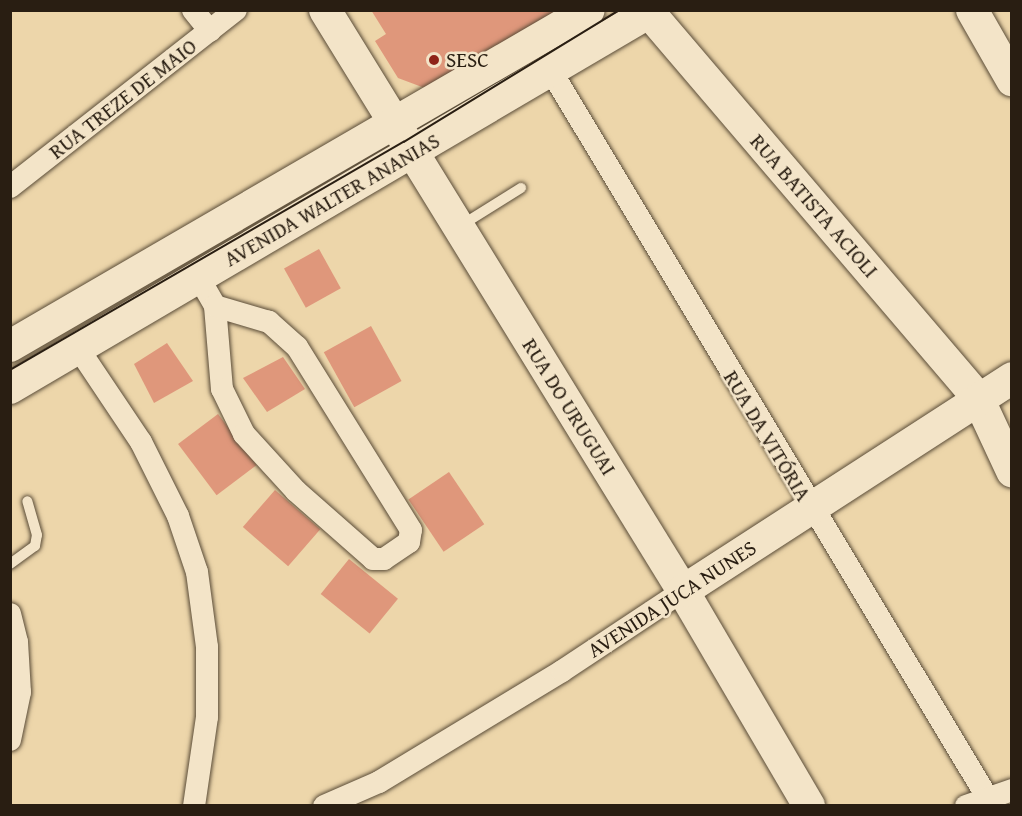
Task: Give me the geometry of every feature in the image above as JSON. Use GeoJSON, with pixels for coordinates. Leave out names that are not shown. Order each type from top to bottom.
{"type":"FeatureCollection","features":[{"type":"Feature","properties":{"kind":"street"},"geometry":{"type":"LineString","coordinates":[[192,10],[210,31]]}},
{"type":"Feature","properties":{"kind":"street","name":"RUA TREZE DE MAIO"},"geometry":{"type":"LineString","coordinates":[[10,187],[236,10]]}},
{"type":"Feature","properties":{"kind":"street","name":"RUA DO URUGUAI"},"geometry":{"type":"LineString","coordinates":[[325,10],[394,127],[683,591],[809,806]]}},
{"type":"Feature","properties":{"kind":"street","name":"AVENIDA WALTER ANANIAS"},"geometry":{"type":"LineString","coordinates":[[10,346],[394,127],[589,10]]}},
{"type":"Feature","properties":{"kind":"street"},"geometry":{"type":"LineString","coordinates":[[972,10],[1011,80]]}},
{"type":"Feature","properties":{"kind":"street","name":"AVENIDA WALTER ANANIAS"},"geometry":{"type":"LineString","coordinates":[[10,388],[411,154],[650,11]]}},
{"type":"Feature","properties":{"kind":"street","name":"RUA BATISTA ACIOLI"},"geometry":{"type":"LineString","coordinates":[[650,11],[978,398]]}},
{"type":"Feature","properties":{"kind":"street","name":"RUA DA VITÓRIA"},"geometry":{"type":"LineString","coordinates":[[551,71],[811,509],[987,797]]}},
{"type":"Feature","properties":{"kind":"street"},"geometry":{"type":"LineString","coordinates":[[199,278],[215,306],[222,389],[244,434],[296,490],[373,559],[384,559],[409,542],[411,530],[297,347],[269,322],[215,306]]}},
{"type":"Feature","properties":{"kind":"street"},"geometry":{"type":"LineString","coordinates":[[78,348],[141,442],[178,516],[197,572],[207,647],[207,717],[194,806]]}},
{"type":"Feature","properties":{"kind":"street","name":"AVENIDA JUCA NUNES"},"geometry":{"type":"LineString","coordinates":[[324,806],[379,782],[561,671],[1011,378]]}},
{"type":"Feature","properties":{"kind":"street"},"geometry":{"type":"LineString","coordinates":[[978,398],[1011,412]]}},
{"type":"Feature","properties":{"kind":"street"},"geometry":{"type":"LineString","coordinates":[[978,398],[1011,471]]}},
{"type":"Feature","properties":{"kind":"street"},"geometry":{"type":"LineString","coordinates":[[10,614],[17,642],[20,692],[10,740]]}},
{"type":"Feature","properties":{"kind":"street"},"geometry":{"type":"LineString","coordinates":[[966,806],[1011,790]]}},
{"type":"Feature","properties":{"kind":"lane"},"geometry":{"type":"LineString","coordinates":[[457,227],[521,188]]}},
{"type":"Feature","properties":{"kind":"lane"},"geometry":{"type":"LineString","coordinates":[[10,564],[35,546],[37,535],[27,501]]}},
{"type":"Feature","properties":{"kind":"building","name":"SESC"},"geometry":{"type":"Polygon","coordinates":[[[371,10],[564,10],[430,90],[398,78],[375,41],[386,34],[371,10]]]}},
{"type":"Feature","properties":{"kind":"building"},"geometry":{"type":"Polygon","coordinates":[[[319,249],[341,288],[306,308],[284,268],[319,249]]]}},
{"type":"Feature","properties":{"kind":"building"},"geometry":{"type":"Polygon","coordinates":[[[371,326],[402,381],[354,407],[324,352],[371,326]]]}},
{"type":"Feature","properties":{"kind":"building"},"geometry":{"type":"Polygon","coordinates":[[[167,343],[193,381],[154,403],[134,364],[167,343]]]}},
{"type":"Feature","properties":{"kind":"building"},"geometry":{"type":"Polygon","coordinates":[[[283,357],[305,389],[267,412],[243,378],[283,357]]]}},
{"type":"Feature","properties":{"kind":"building"},"geometry":{"type":"Polygon","coordinates":[[[218,414],[257,465],[217,495],[178,444],[218,414]]]}},
{"type":"Feature","properties":{"kind":"building"},"geometry":{"type":"Polygon","coordinates":[[[449,472],[484,524],[444,552],[408,499],[449,472]]]}},
{"type":"Feature","properties":{"kind":"building"},"geometry":{"type":"Polygon","coordinates":[[[275,490],[320,529],[288,566],[243,527],[275,490]]]}},
{"type":"Feature","properties":{"kind":"building"},"geometry":{"type":"Polygon","coordinates":[[[349,559],[398,599],[370,634],[321,594],[349,559]]]}},
{"type":"Feature","properties":{"kind":"tram line"},"geometry":{"type":"LineString","coordinates":[[10,370],[404,142],[619,10]]}},
{"type":"Feature","properties":{"kind":"place","name":"SESC"},"geometry":{"type":"Point","coordinates":[434,60]}}]}
